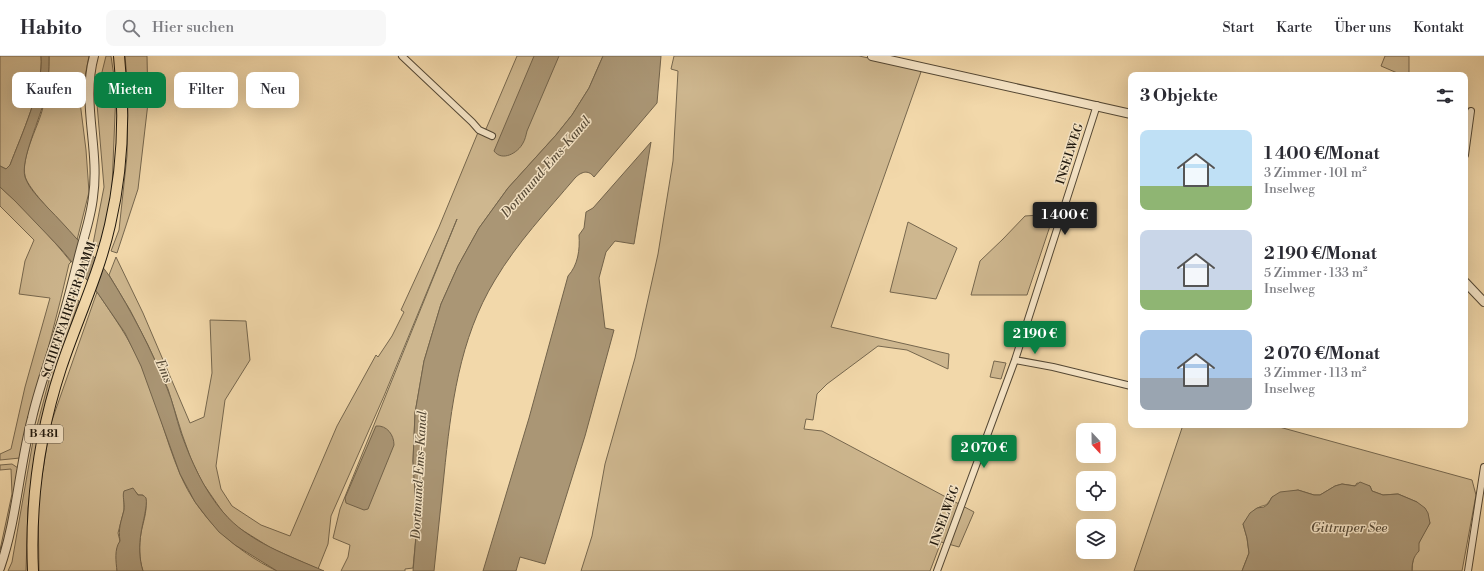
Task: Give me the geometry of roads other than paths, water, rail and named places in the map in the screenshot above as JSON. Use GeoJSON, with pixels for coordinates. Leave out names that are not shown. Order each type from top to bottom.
{"type":"FeatureCollection","features":[{"type":"Feature","properties":{"kind":"highway","name":"SCHIFFFAHRTER DAMM"},"geometry":{"type":"LineString","coordinates":[[33,571],[35,496],[46,427],[61,368],[104,246],[114,204],[121,160],[122,107],[118,56]]}},
{"type":"Feature","properties":{"kind":"street"},"geometry":{"type":"LineString","coordinates":[[0,568],[14,511],[31,420],[69,295],[88,223],[95,185],[95,164],[88,90],[94,56]]}},
{"type":"Feature","properties":{"kind":"street"},"geometry":{"type":"LineString","coordinates":[[402,56],[472,122],[478,130],[492,136]]}},
{"type":"Feature","properties":{"kind":"street"},"geometry":{"type":"LineString","coordinates":[[872,56],[906,60],[1128,113]]}},
{"type":"Feature","properties":{"kind":"street","name":"INSELWEG"},"geometry":{"type":"LineString","coordinates":[[937,571],[1015,360],[1098,106]]}},
{"type":"Feature","properties":{"kind":"street"},"geometry":{"type":"LineString","coordinates":[[1468,133],[1471,111]]}},
{"type":"Feature","properties":{"kind":"street"},"geometry":{"type":"LineString","coordinates":[[1468,285],[1484,302]]}},
{"type":"Feature","properties":{"kind":"street"},"geometry":{"type":"LineString","coordinates":[[1015,360],[1053,367],[1128,385]]}},
{"type":"Feature","properties":{"kind":"street"},"geometry":{"type":"LineString","coordinates":[[1468,571],[1484,467]]}},
{"type":"Feature","properties":{"kind":"water"},"geometry":{"type":"Polygon","coordinates":[[[41,56],[49,56],[49,72],[40,72],[41,56]]]}},
{"type":"Feature","properties":{"kind":"water"},"geometry":{"type":"Polygon","coordinates":[[[534,56],[559,56],[527,131],[524,142],[514,153],[501,156],[494,151],[534,56]]]}},
{"type":"Feature","properties":{"kind":"water","name":"Dortmund-Ems-Kanal"},"geometry":{"type":"Polygon","coordinates":[[[603,56],[661,56],[657,103],[594,177],[592,174],[584,172],[575,178],[513,253],[495,280],[483,303],[465,350],[454,399],[434,571],[413,571],[417,525],[413,461],[415,413],[424,361],[441,304],[458,266],[479,228],[508,188],[572,115],[589,88],[603,56]]]}},
{"type":"Feature","properties":{"kind":"water"},"geometry":{"type":"Polygon","coordinates":[[[32,108],[42,108],[25,160],[25,177],[32,190],[38,197],[102,266],[118,290],[141,331],[169,393],[181,433],[204,485],[223,512],[233,523],[245,532],[284,554],[324,571],[277,571],[235,545],[219,532],[195,502],[180,474],[141,366],[125,333],[97,292],[61,249],[0,187],[0,166],[6,169],[10,165],[32,108]]]}},
{"type":"Feature","properties":{"kind":"water"},"geometry":{"type":"Polygon","coordinates":[[[651,142],[634,244],[615,241],[606,252],[599,278],[605,328],[614,330],[585,436],[545,564],[520,557],[516,571],[483,571],[529,418],[568,276],[578,257],[579,235],[584,228],[586,212],[593,208],[651,142]]]}},
{"type":"Feature","properties":{"kind":"water"},"geometry":{"type":"Polygon","coordinates":[[[376,426],[383,427],[389,431],[393,438],[394,445],[368,509],[364,510],[346,503],[345,498],[376,426]]]}},
{"type":"Feature","properties":{"kind":"water","name":"Gittruper See"},"geometry":{"type":"Polygon","coordinates":[[[1360,482],[1370,486],[1372,491],[1383,495],[1398,494],[1417,502],[1425,508],[1428,513],[1430,523],[1419,543],[1419,551],[1413,560],[1412,571],[1242,571],[1249,553],[1243,524],[1250,513],[1257,508],[1264,507],[1268,504],[1272,497],[1280,492],[1298,490],[1314,495],[1320,495],[1335,486],[1342,484],[1355,486],[1360,482]]]}},
{"type":"Feature","properties":{"kind":"water"},"geometry":{"type":"Polygon","coordinates":[[[133,488],[138,495],[142,495],[146,498],[146,510],[140,542],[140,557],[143,571],[117,571],[116,552],[120,541],[119,536],[124,510],[123,493],[124,491],[133,488]]]}},
{"type":"Feature","properties":{"kind":"water label","name":"Ems"},"geometry":{"type":"Point","coordinates":[164,371]}}]}
